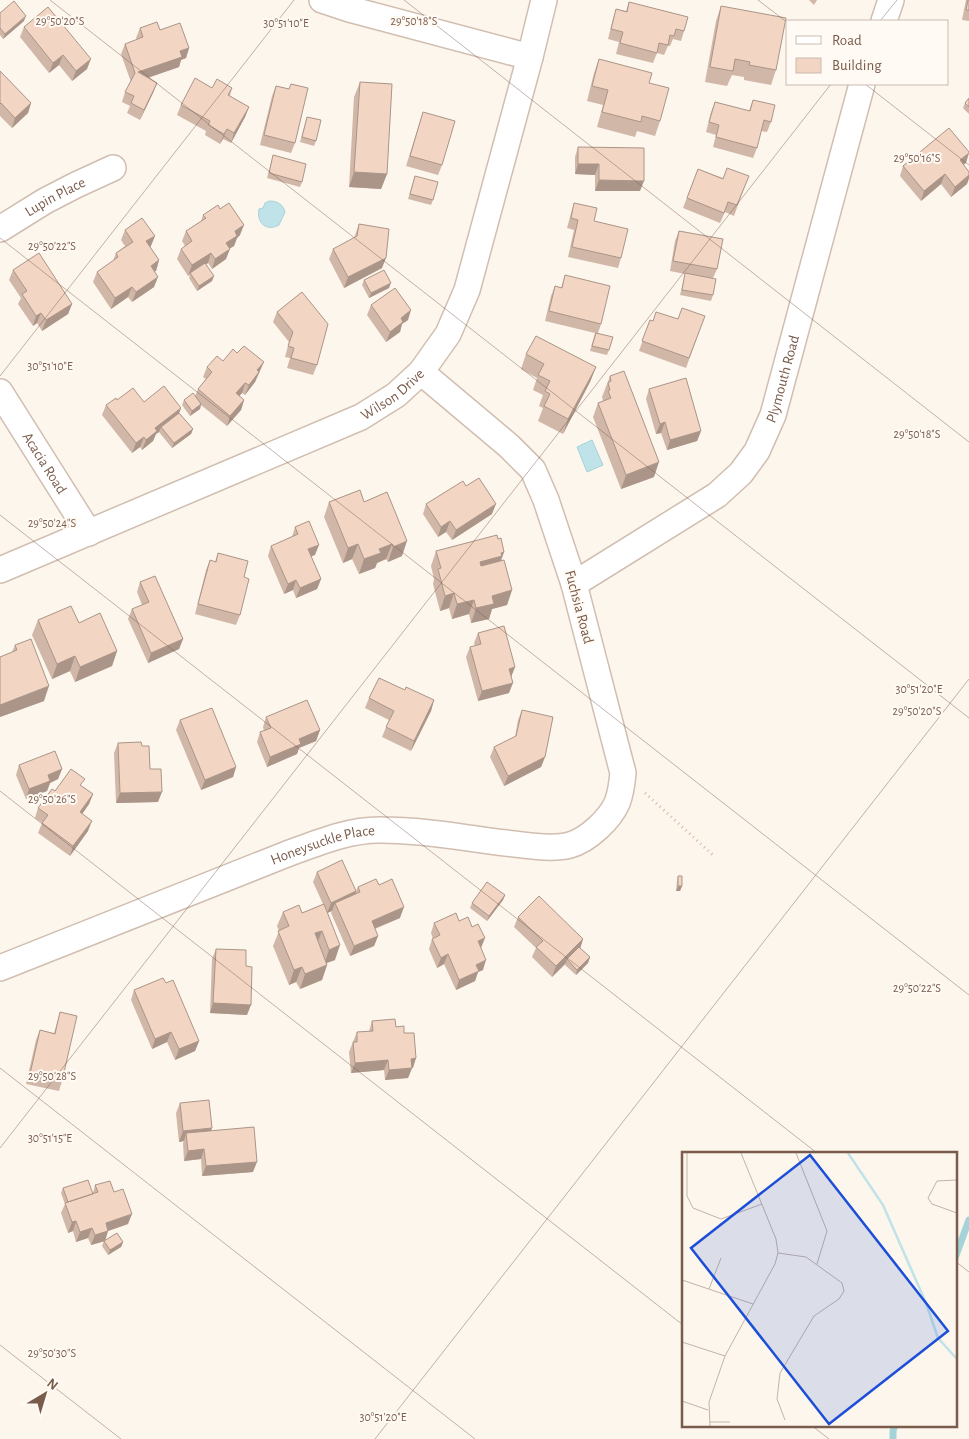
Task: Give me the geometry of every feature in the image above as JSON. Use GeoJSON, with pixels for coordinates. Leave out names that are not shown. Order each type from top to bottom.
{"type":"FeatureCollection","features":[{"type":"Feature","properties":{"kind":"street"},"geometry":{"type":"LineString","coordinates":[[322,0],[349,9],[530,57]]}},
{"type":"Feature","properties":{"kind":"street","name":"Wilson Drive"},"geometry":{"type":"LineString","coordinates":[[0,570],[361,418],[396,395],[421,372],[448,334],[467,290],[544,0]]}},
{"type":"Feature","properties":{"kind":"street"},"geometry":{"type":"LineString","coordinates":[[884,20],[891,0]]}},
{"type":"Feature","properties":{"kind":"street","name":"Plymouth Road"},"geometry":{"type":"LineString","coordinates":[[574,584],[717,495],[741,473],[757,451],[774,415],[862,85]]}},
{"type":"Feature","properties":{"kind":"street","name":"Lupin Place"},"geometry":{"type":"LineString","coordinates":[[0,229],[60,193],[113,168]]}},
{"type":"Feature","properties":{"kind":"street","name":"Fuchsia Road"},"geometry":{"type":"LineString","coordinates":[[421,372],[509,446],[533,470],[546,500],[574,584],[623,773]]}},
{"type":"Feature","properties":{"kind":"street","name":"Acacia Road"},"geometry":{"type":"LineString","coordinates":[[0,392],[89,533]]}},
{"type":"Feature","properties":{"kind":"street","name":"Honeysuckle Place"},"geometry":{"type":"LineString","coordinates":[[0,968],[287,854],[350,834],[379,830],[404,830],[544,847],[570,845],[588,836],[604,821],[616,804],[622,788],[623,773]]}},
{"type":"Feature","properties":{"kind":"path"},"geometry":{"type":"LineString","coordinates":[[623,773],[713,855]]}},
{"type":"Feature","properties":{"kind":"water"},"geometry":{"type":"Polygon","coordinates":[[[269,201],[279,203],[285,212],[279,225],[275,227],[263,225],[259,218],[259,209],[263,208],[265,203],[269,201]]]}},
{"type":"Feature","properties":{"kind":"water"},"geometry":{"type":"Polygon","coordinates":[[[592,440],[603,465],[587,472],[577,447],[592,440]]]}},
{"type":"Feature","properties":{"kind":"building"},"geometry":{"type":"Polygon","coordinates":[[[968,0],[969,10],[966,10],[968,0]]]}},
{"type":"Feature","properties":{"kind":"building"},"geometry":{"type":"Polygon","coordinates":[[[14,1],[26,16],[5,34],[0,28],[0,13],[14,1]]]}},
{"type":"Feature","properties":{"kind":"building"},"geometry":{"type":"Polygon","coordinates":[[[629,2],[688,17],[684,31],[676,29],[674,36],[670,35],[668,45],[659,43],[657,53],[620,43],[623,32],[611,29],[616,9],[627,12],[629,2]]]}},
{"type":"Feature","properties":{"kind":"building"},"geometry":{"type":"Polygon","coordinates":[[[721,6],[786,18],[776,70],[749,65],[750,62],[735,59],[733,71],[710,67],[721,6]]]}},
{"type":"Feature","properties":{"kind":"building"},"geometry":{"type":"Polygon","coordinates":[[[48,7],[91,59],[76,71],[63,55],[53,63],[24,27],[48,7]]]}},
{"type":"Feature","properties":{"kind":"building"},"geometry":{"type":"Polygon","coordinates":[[[157,22],[160,30],[180,23],[189,48],[180,51],[182,57],[138,72],[157,83],[144,110],[131,103],[134,96],[125,92],[135,73],[125,44],[143,37],[140,28],[157,22]]]}},
{"type":"Feature","properties":{"kind":"building"},"geometry":{"type":"Polygon","coordinates":[[[599,59],[652,73],[649,83],[669,88],[660,121],[642,116],[641,122],[602,112],[608,90],[592,86],[599,59]]]}},
{"type":"Feature","properties":{"kind":"building"},"geometry":{"type":"Polygon","coordinates":[[[0,71],[31,103],[15,118],[0,104],[0,71]]]}},
{"type":"Feature","properties":{"kind":"building"},"geometry":{"type":"Polygon","coordinates":[[[195,78],[212,88],[217,79],[232,88],[228,95],[249,107],[234,133],[227,129],[224,134],[208,125],[210,121],[181,105],[195,78]]]}},
{"type":"Feature","properties":{"kind":"building"},"geometry":{"type":"Polygon","coordinates":[[[360,82],[392,84],[387,174],[354,172],[360,82]]]}},
{"type":"Feature","properties":{"kind":"building"},"geometry":{"type":"Polygon","coordinates":[[[291,84],[308,88],[295,143],[264,135],[276,86],[289,89],[291,84]]]}},
{"type":"Feature","properties":{"kind":"building"},"geometry":{"type":"Polygon","coordinates":[[[969,98],[969,107],[965,103],[969,98]]]}},
{"type":"Feature","properties":{"kind":"building"},"geometry":{"type":"Polygon","coordinates":[[[753,100],[775,105],[771,122],[764,120],[757,148],[716,137],[719,125],[709,122],[715,102],[750,111],[753,100]]]}},
{"type":"Feature","properties":{"kind":"building"},"geometry":{"type":"Polygon","coordinates":[[[423,112],[455,121],[442,165],[410,156],[423,112]]]}},
{"type":"Feature","properties":{"kind":"building"},"geometry":{"type":"Polygon","coordinates":[[[307,117],[321,120],[316,141],[302,137],[307,117]]]}},
{"type":"Feature","properties":{"kind":"building"},"geometry":{"type":"Polygon","coordinates":[[[949,128],[969,152],[960,160],[969,172],[969,175],[955,187],[945,174],[924,191],[903,166],[949,128]]]}},
{"type":"Feature","properties":{"kind":"building"},"geometry":{"type":"Polygon","coordinates":[[[578,147],[644,148],[644,181],[599,180],[599,164],[578,164],[578,147]]]}},
{"type":"Feature","properties":{"kind":"building"},"geometry":{"type":"Polygon","coordinates":[[[273,155],[306,164],[302,182],[269,173],[273,155]]]}},
{"type":"Feature","properties":{"kind":"building"},"geometry":{"type":"Polygon","coordinates":[[[727,168],[749,176],[737,205],[728,202],[724,213],[687,198],[698,169],[723,179],[727,168]]]}},
{"type":"Feature","properties":{"kind":"building"},"geometry":{"type":"Polygon","coordinates":[[[415,176],[438,182],[433,200],[410,194],[415,176]]]}},
{"type":"Feature","properties":{"kind":"building"},"geometry":{"type":"Polygon","coordinates":[[[229,203],[244,225],[235,231],[237,236],[226,243],[230,249],[215,259],[211,253],[192,265],[181,249],[192,241],[186,231],[206,218],[203,215],[218,205],[220,209],[229,203]]]}},
{"type":"Feature","properties":{"kind":"building"},"geometry":{"type":"Polygon","coordinates":[[[574,203],[597,208],[594,221],[628,229],[621,258],[572,247],[578,220],[571,218],[574,203]]]}},
{"type":"Feature","properties":{"kind":"building"},"geometry":{"type":"Polygon","coordinates":[[[142,218],[155,236],[146,241],[159,260],[151,266],[158,277],[136,292],[132,287],[115,298],[97,272],[118,257],[116,253],[133,242],[125,230],[142,218]]]}},
{"type":"Feature","properties":{"kind":"building"},"geometry":{"type":"Polygon","coordinates":[[[359,224],[389,229],[386,258],[348,277],[333,249],[357,236],[359,224]]]}},
{"type":"Feature","properties":{"kind":"building"},"geometry":{"type":"Polygon","coordinates":[[[679,231],[723,239],[717,269],[673,261],[679,231]]]}},
{"type":"Feature","properties":{"kind":"building"},"geometry":{"type":"Polygon","coordinates":[[[39,253],[72,304],[46,320],[41,313],[36,316],[22,294],[27,291],[13,270],[39,253]]]}},
{"type":"Feature","properties":{"kind":"building"},"geometry":{"type":"Polygon","coordinates":[[[205,263],[214,276],[199,286],[190,273],[205,263]]]}},
{"type":"Feature","properties":{"kind":"building"},"geometry":{"type":"Polygon","coordinates":[[[384,270],[391,283],[371,293],[364,280],[384,270]]]}},
{"type":"Feature","properties":{"kind":"building"},"geometry":{"type":"Polygon","coordinates":[[[685,273],[716,279],[713,295],[682,290],[685,273]]]}},
{"type":"Feature","properties":{"kind":"building"},"geometry":{"type":"Polygon","coordinates":[[[565,275],[610,286],[601,324],[549,311],[555,286],[562,288],[565,275]]]}},
{"type":"Feature","properties":{"kind":"building"},"geometry":{"type":"Polygon","coordinates":[[[395,288],[411,310],[401,318],[403,322],[390,332],[371,305],[395,288]]]}},
{"type":"Feature","properties":{"kind":"building"},"geometry":{"type":"Polygon","coordinates":[[[302,292],[328,324],[317,365],[291,358],[294,348],[288,346],[293,332],[277,312],[302,292]]]}},
{"type":"Feature","properties":{"kind":"building"},"geometry":{"type":"Polygon","coordinates":[[[682,308],[705,316],[689,358],[642,341],[650,320],[653,321],[656,312],[678,319],[682,308]]]}},
{"type":"Feature","properties":{"kind":"building"},"geometry":{"type":"Polygon","coordinates":[[[596,333],[613,337],[609,350],[592,346],[596,333]]]}},
{"type":"Feature","properties":{"kind":"building"},"geometry":{"type":"Polygon","coordinates":[[[536,336],[596,367],[568,419],[544,406],[550,394],[545,391],[550,381],[538,375],[544,364],[526,354],[536,336]]]}},
{"type":"Feature","properties":{"kind":"building"},"geometry":{"type":"Polygon","coordinates":[[[244,346],[264,362],[249,385],[245,383],[236,393],[244,400],[230,416],[198,389],[212,372],[207,367],[217,356],[223,361],[233,349],[237,353],[244,346]]]}},
{"type":"Feature","properties":{"kind":"building"},"geometry":{"type":"Polygon","coordinates":[[[624,371],[659,462],[626,475],[598,403],[611,398],[608,391],[610,390],[608,383],[611,381],[610,376],[624,371]]]}},
{"type":"Feature","properties":{"kind":"building"},"geometry":{"type":"Polygon","coordinates":[[[686,378],[701,431],[670,440],[665,422],[660,424],[649,389],[686,378]]]}},
{"type":"Feature","properties":{"kind":"building"},"geometry":{"type":"Polygon","coordinates":[[[164,386],[181,408],[155,428],[157,431],[146,440],[144,437],[136,443],[106,405],[116,398],[117,400],[133,388],[144,402],[164,386]]]}},
{"type":"Feature","properties":{"kind":"building"},"geometry":{"type":"Polygon","coordinates":[[[193,393],[201,404],[192,411],[184,400],[193,393]]]}},
{"type":"Feature","properties":{"kind":"building"},"geometry":{"type":"Polygon","coordinates":[[[179,413],[193,429],[174,443],[161,427],[179,413]]]}},
{"type":"Feature","properties":{"kind":"building"},"geometry":{"type":"Polygon","coordinates":[[[479,478],[496,504],[456,530],[450,521],[441,527],[426,504],[463,481],[466,486],[479,478]]]}},
{"type":"Feature","properties":{"kind":"building"},"geometry":{"type":"Polygon","coordinates":[[[360,490],[364,502],[387,492],[407,541],[393,547],[392,544],[379,549],[381,553],[364,559],[358,544],[348,548],[329,502],[360,490]]]}},
{"type":"Feature","properties":{"kind":"building"},"geometry":{"type":"Polygon","coordinates":[[[309,521],[319,545],[308,549],[321,579],[300,588],[296,580],[288,584],[271,546],[298,534],[295,527],[309,521]]]}},
{"type":"Feature","properties":{"kind":"building"},"geometry":{"type":"Polygon","coordinates":[[[497,535],[498,539],[501,538],[504,552],[501,553],[502,556],[480,562],[481,566],[504,560],[512,590],[492,596],[494,604],[476,608],[474,600],[457,604],[454,593],[445,596],[438,569],[441,568],[436,551],[497,535]]]}},
{"type":"Feature","properties":{"kind":"building"},"geometry":{"type":"Polygon","coordinates":[[[218,553],[248,561],[244,577],[249,579],[240,615],[198,604],[210,560],[216,562],[218,553]]]}},
{"type":"Feature","properties":{"kind":"building"},"geometry":{"type":"Polygon","coordinates":[[[155,576],[183,639],[151,653],[132,609],[149,602],[140,582],[155,576]]]}},
{"type":"Feature","properties":{"kind":"building"},"geometry":{"type":"Polygon","coordinates":[[[71,606],[79,623],[100,613],[117,651],[80,667],[75,656],[57,664],[38,620],[71,606]]]}},
{"type":"Feature","properties":{"kind":"building"},"geometry":{"type":"Polygon","coordinates":[[[504,626],[515,667],[509,669],[513,683],[482,691],[470,647],[481,644],[478,633],[504,626]]]}},
{"type":"Feature","properties":{"kind":"building"},"geometry":{"type":"Polygon","coordinates":[[[31,639],[49,686],[0,705],[0,657],[17,650],[15,645],[31,639]]]}},
{"type":"Feature","properties":{"kind":"building"},"geometry":{"type":"Polygon","coordinates":[[[379,678],[405,690],[406,687],[434,700],[414,741],[386,727],[394,711],[369,698],[379,678]]]}},
{"type":"Feature","properties":{"kind":"building"},"geometry":{"type":"Polygon","coordinates":[[[307,700],[320,730],[299,739],[301,744],[270,757],[260,732],[271,728],[266,717],[307,700]]]}},
{"type":"Feature","properties":{"kind":"building"},"geometry":{"type":"Polygon","coordinates":[[[212,708],[236,767],[205,780],[180,720],[212,708]]]}},
{"type":"Feature","properties":{"kind":"building"},"geometry":{"type":"Polygon","coordinates":[[[522,710],[553,717],[545,757],[508,776],[494,747],[516,736],[522,710]]]}},
{"type":"Feature","properties":{"kind":"building"},"geometry":{"type":"Polygon","coordinates":[[[141,742],[142,746],[149,746],[150,769],[161,769],[162,792],[120,793],[118,743],[141,742]]]}},
{"type":"Feature","properties":{"kind":"building"},"geometry":{"type":"Polygon","coordinates":[[[55,751],[62,769],[48,775],[50,781],[29,789],[19,765],[55,751]]]}},
{"type":"Feature","properties":{"kind":"building"},"geometry":{"type":"Polygon","coordinates":[[[71,769],[85,779],[80,785],[93,794],[80,812],[92,821],[73,846],[42,823],[48,815],[38,808],[52,789],[55,791],[71,769]]]}},
{"type":"Feature","properties":{"kind":"building"},"geometry":{"type":"Polygon","coordinates":[[[342,860],[356,891],[331,903],[317,872],[342,860]]]}},
{"type":"Feature","properties":{"kind":"building"},"geometry":{"type":"Polygon","coordinates":[[[678,876],[682,876],[682,886],[678,886],[678,876]]]}},
{"type":"Feature","properties":{"kind":"building"},"geometry":{"type":"Polygon","coordinates":[[[376,879],[379,885],[392,879],[404,907],[372,921],[378,936],[354,946],[335,903],[360,892],[358,887],[376,879]]]}},
{"type":"Feature","properties":{"kind":"building"},"geometry":{"type":"Polygon","coordinates":[[[487,882],[505,895],[489,916],[472,903],[487,882]]]}},
{"type":"Feature","properties":{"kind":"building"},"geometry":{"type":"Polygon","coordinates":[[[539,896],[583,939],[556,966],[536,947],[543,941],[518,917],[539,896]]]}},
{"type":"Feature","properties":{"kind":"building"},"geometry":{"type":"Polygon","coordinates":[[[324,904],[340,945],[329,950],[322,931],[315,933],[327,965],[305,974],[302,967],[294,970],[278,931],[289,926],[283,912],[299,905],[302,913],[324,904]]]}},
{"type":"Feature","properties":{"kind":"building"},"geometry":{"type":"Polygon","coordinates":[[[456,913],[459,921],[468,917],[472,927],[478,924],[485,938],[478,941],[486,960],[476,965],[479,971],[459,980],[448,954],[441,958],[432,939],[440,935],[434,923],[456,913]]]}},
{"type":"Feature","properties":{"kind":"building"},"geometry":{"type":"Polygon","coordinates":[[[579,947],[590,957],[577,970],[567,959],[579,947]]]}},
{"type":"Feature","properties":{"kind":"building"},"geometry":{"type":"Polygon","coordinates":[[[216,949],[246,950],[246,966],[252,967],[251,1005],[213,1003],[216,949]]]}},
{"type":"Feature","properties":{"kind":"building"},"geometry":{"type":"Polygon","coordinates":[[[163,978],[166,983],[173,980],[199,1041],[179,1049],[171,1032],[155,1039],[134,990],[163,978]]]}},
{"type":"Feature","properties":{"kind":"building"},"geometry":{"type":"Polygon","coordinates":[[[60,1012],[77,1016],[62,1081],[30,1074],[40,1030],[55,1034],[60,1012]]]}},
{"type":"Feature","properties":{"kind":"building"},"geometry":{"type":"Polygon","coordinates":[[[395,1019],[396,1027],[404,1026],[404,1033],[414,1033],[416,1058],[411,1059],[412,1068],[389,1070],[388,1060],[355,1063],[353,1042],[357,1042],[357,1032],[373,1031],[372,1021],[395,1019]]]}},
{"type":"Feature","properties":{"kind":"building"},"geometry":{"type":"Polygon","coordinates":[[[209,1100],[212,1128],[183,1131],[180,1103],[209,1100]]]}},
{"type":"Feature","properties":{"kind":"building"},"geometry":{"type":"Polygon","coordinates":[[[254,1127],[257,1162],[206,1166],[204,1149],[188,1151],[186,1133],[254,1127]]]}},
{"type":"Feature","properties":{"kind":"building"},"geometry":{"type":"Polygon","coordinates":[[[88,1180],[93,1194],[68,1202],[63,1188],[88,1180]]]}},
{"type":"Feature","properties":{"kind":"building"},"geometry":{"type":"Polygon","coordinates":[[[110,1181],[114,1192],[123,1189],[132,1214],[106,1223],[108,1231],[95,1235],[92,1228],[80,1232],[76,1221],[72,1222],[65,1203],[98,1192],[95,1185],[110,1181]]]}},
{"type":"Feature","properties":{"kind":"building"},"geometry":{"type":"Polygon","coordinates":[[[117,1233],[123,1242],[110,1250],[104,1241],[117,1233]]]}},
{"type":"Feature","properties":{"kind":"waterway"},"geometry":{"type":"LineString","coordinates":[[956,1255],[969,1220]]}},
{"type":"Feature","properties":{"kind":"waterway"},"geometry":{"type":"LineString","coordinates":[[893,1439],[895,1426]]}}]}
